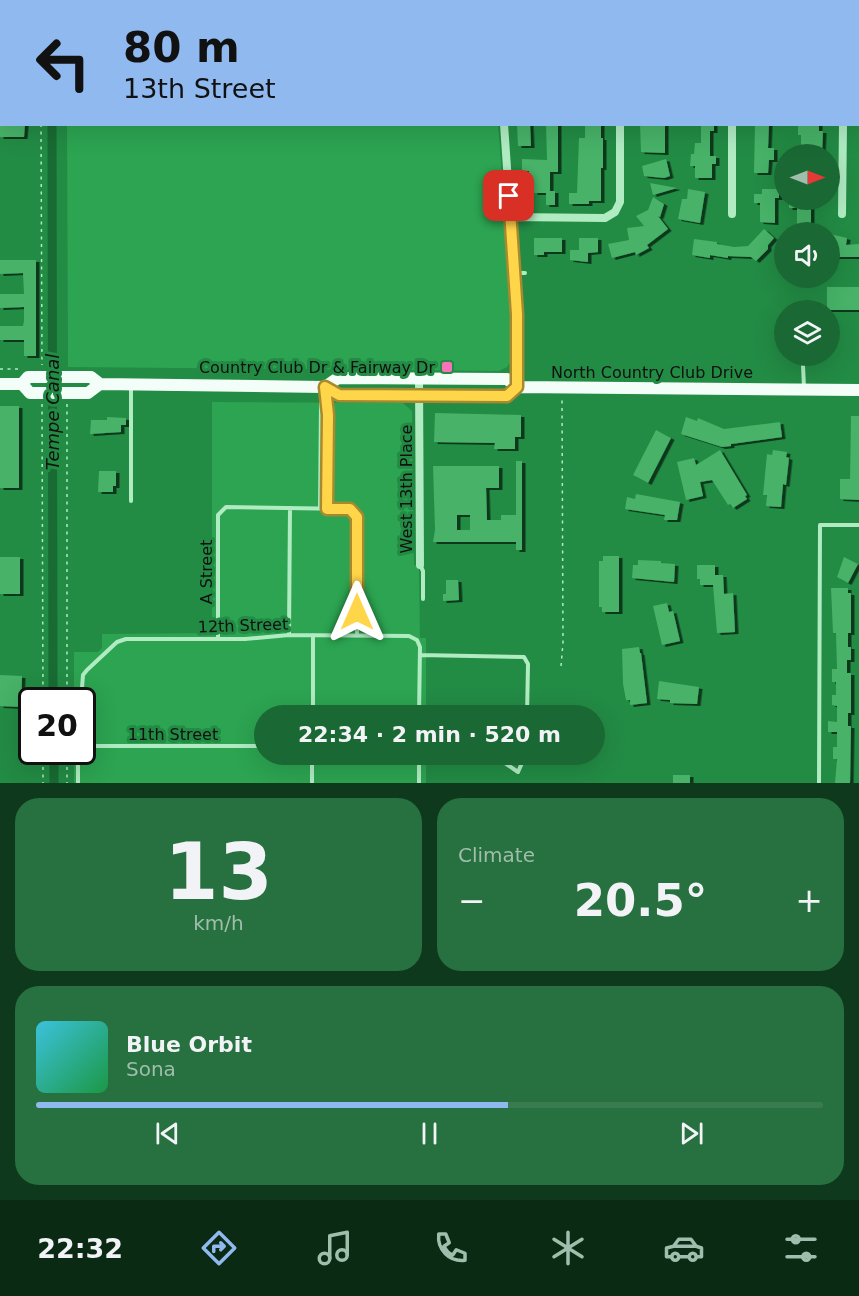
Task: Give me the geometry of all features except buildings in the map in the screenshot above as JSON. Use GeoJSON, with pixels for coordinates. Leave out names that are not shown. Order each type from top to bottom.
{"type":"FeatureCollection","features":[{"type":"Feature","properties":{"kind":"main road","name":"North Country Club Drive"},"geometry":{"type":"LineString","coordinates":[[22,384],[28,377],[44,372],[63,377],[91,377],[100,384],[325,387],[339,395],[507,396],[517,387]]}},
{"type":"Feature","properties":{"kind":"main road","name":"North Country Club Drive"},"geometry":{"type":"LineString","coordinates":[[325,387],[338,378],[419,378],[507,379],[517,387],[859,390]]}},
{"type":"Feature","properties":{"kind":"main road","name":"North Country Club Drive"},"geometry":{"type":"LineString","coordinates":[[0,384],[22,384],[30,393],[44,398],[65,398],[88,393],[100,384]]}},
{"type":"Feature","properties":{"kind":"street"},"geometry":{"type":"LineString","coordinates":[[504,126],[514,273],[517,387]]}},
{"type":"Feature","properties":{"kind":"street"},"geometry":{"type":"LineString","coordinates":[[511,217],[605,218],[615,212],[620,202],[620,126]]}},
{"type":"Feature","properties":{"kind":"street"},"geometry":{"type":"LineString","coordinates":[[732,126],[732,214]]}},
{"type":"Feature","properties":{"kind":"street"},"geometry":{"type":"LineString","coordinates":[[842,214],[843,126]]}},
{"type":"Feature","properties":{"kind":"street","name":"West 13th Place"},"geometry":{"type":"LineString","coordinates":[[419,378],[420,565]]}},
{"type":"Feature","properties":{"kind":"lane"},"geometry":{"type":"LineString","coordinates":[[514,273],[525,273]]}},
{"type":"Feature","properties":{"kind":"lane"},"geometry":{"type":"LineString","coordinates":[[803,366],[804,390]]}},
{"type":"Feature","properties":{"kind":"lane"},"geometry":{"type":"LineString","coordinates":[[131,385],[131,501]]}},
{"type":"Feature","properties":{"kind":"lane"},"geometry":{"type":"LineString","coordinates":[[320,509],[321,404],[325,387]]}},
{"type":"Feature","properties":{"kind":"lane"},"geometry":{"type":"LineString","coordinates":[[325,387],[328,415],[327,509]]}},
{"type":"Feature","properties":{"kind":"lane","name":"A Street"},"geometry":{"type":"LineString","coordinates":[[218,639],[218,515],[226,507],[290,508]]}},
{"type":"Feature","properties":{"kind":"lane"},"geometry":{"type":"LineString","coordinates":[[289,635],[290,508],[350,509],[357,517],[357,635]]}},
{"type":"Feature","properties":{"kind":"lane"},"geometry":{"type":"LineString","coordinates":[[819,783],[820,525],[859,525]]}},
{"type":"Feature","properties":{"kind":"lane"},"geometry":{"type":"LineString","coordinates":[[420,565],[423,571],[423,599]]}},
{"type":"Feature","properties":{"kind":"lane","name":"12th Street"},"geometry":{"type":"LineString","coordinates":[[82,687],[83,675],[117,642],[126,639],[218,639],[289,635],[409,636],[417,640],[420,655]]}},
{"type":"Feature","properties":{"kind":"lane"},"geometry":{"type":"LineString","coordinates":[[313,635],[313,705]]}},
{"type":"Feature","properties":{"kind":"lane"},"geometry":{"type":"LineString","coordinates":[[419,705],[420,655],[524,657],[528,664],[527,705]]}},
{"type":"Feature","properties":{"kind":"lane","name":"11th Street"},"geometry":{"type":"LineString","coordinates":[[96,746],[254,746]]}},
{"type":"Feature","properties":{"kind":"lane"},"geometry":{"type":"LineString","coordinates":[[78,765],[78,783]]}},
{"type":"Feature","properties":{"kind":"lane"},"geometry":{"type":"LineString","coordinates":[[312,765],[312,783]]}},
{"type":"Feature","properties":{"kind":"lane"},"geometry":{"type":"LineString","coordinates":[[419,765],[419,783]]}},
{"type":"Feature","properties":{"kind":"lane"},"geometry":{"type":"LineString","coordinates":[[508,765],[518,772],[523,765]]}},
{"type":"Feature","properties":{"kind":"path"},"geometry":{"type":"LineString","coordinates":[[41,126],[44,372]]}},
{"type":"Feature","properties":{"kind":"path"},"geometry":{"type":"LineString","coordinates":[[561,666],[563,643],[562,388]]}},
{"type":"Feature","properties":{"kind":"path"},"geometry":{"type":"LineString","coordinates":[[43,687],[44,398]]}},
{"type":"Feature","properties":{"kind":"path"},"geometry":{"type":"LineString","coordinates":[[65,398],[67,687]]}},
{"type":"Feature","properties":{"kind":"path"},"geometry":{"type":"LineString","coordinates":[[43,765],[43,783]]}},
{"type":"Feature","properties":{"kind":"path"},"geometry":{"type":"LineString","coordinates":[[67,765],[67,783]]}},
{"type":"Feature","properties":{"kind":"green space"},"geometry":{"type":"Polygon","coordinates":[[[67,126],[498,126],[511,286],[510,362],[507,367],[499,371],[68,367],[67,126]]]}},
{"type":"Feature","properties":{"kind":"green space"},"geometry":{"type":"Polygon","coordinates":[[[212,402],[403,403],[412,411],[414,565],[419,566],[420,638],[426,638],[426,705],[254,705],[254,765],[426,765],[426,783],[74,783],[74,765],[96,765],[96,687],[74,687],[74,652],[98,652],[102,648],[102,634],[212,633],[212,402]]]}},
{"type":"Feature","properties":{"kind":"waterway","name":"Tempe Canal"},"geometry":{"type":"LineString","coordinates":[[52,126],[53,687]]}},
{"type":"Feature","properties":{"kind":"waterway","name":"Tempe Canal"},"geometry":{"type":"LineString","coordinates":[[54,765],[54,783]]}},
{"type":"Feature","properties":{"kind":"place","name":"Country Club Dr & Fairway Dr"},"geometry":{"type":"Point","coordinates":[447,367]}},
{"type":"Feature","properties":{"kind":"route"},"geometry":{"type":"LineString","coordinates":[[357,612],[357,517],[350,509],[327,509],[328,415],[325,387],[339,395],[507,396],[517,387],[517,314],[509,196]]}}]}
